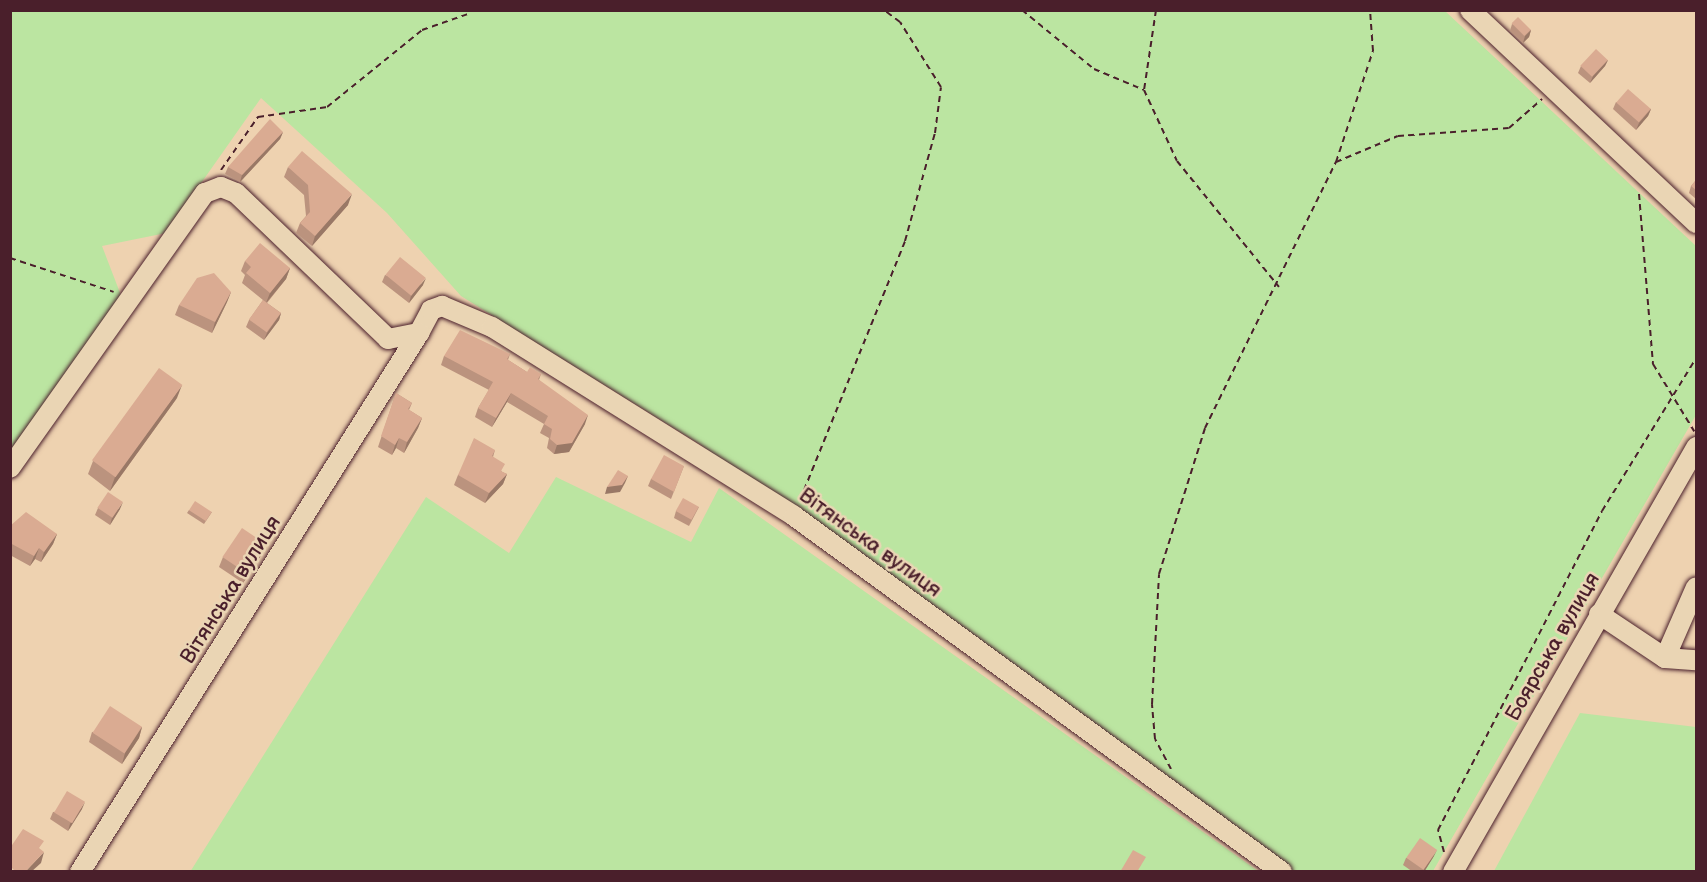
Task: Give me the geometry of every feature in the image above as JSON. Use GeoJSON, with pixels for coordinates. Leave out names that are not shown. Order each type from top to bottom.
{"type":"FeatureCollection","features":[{"type":"Feature","properties":{"kind":"street"},"geometry":{"type":"LineString","coordinates":[[1470,10],[1696,223]]}},
{"type":"Feature","properties":{"kind":"street"},"geometry":{"type":"LineString","coordinates":[[10,468],[205,193],[221,187],[236,193],[388,339],[419,333]]}},
{"type":"Feature","properties":{"kind":"street","name":"Вітянська вулиця"},"geometry":{"type":"LineString","coordinates":[[80,872],[419,333],[431,310],[454,307],[794,516],[1282,872]]}},
{"type":"Feature","properties":{"kind":"street","name":"Боярська вулиця"},"geometry":{"type":"LineString","coordinates":[[1450,866],[1696,447]]}},
{"type":"Feature","properties":{"kind":"street"},"geometry":{"type":"LineString","coordinates":[[1665,658],[1696,587]]}},
{"type":"Feature","properties":{"kind":"street"},"geometry":{"type":"LineString","coordinates":[[1599,614],[1665,658],[1696,660]]}},
{"type":"Feature","properties":{"kind":"path"},"geometry":{"type":"LineString","coordinates":[[464,10],[468,14]]}},
{"type":"Feature","properties":{"kind":"path"},"geometry":{"type":"LineString","coordinates":[[205,193],[258,117],[327,108],[422,30],[475,10]]}},
{"type":"Feature","properties":{"kind":"path"},"geometry":{"type":"LineString","coordinates":[[794,516],[905,241],[935,133],[940,87],[900,22],[885,10]]}},
{"type":"Feature","properties":{"kind":"path"},"geometry":{"type":"LineString","coordinates":[[1022,10],[1094,69],[1144,90]]}},
{"type":"Feature","properties":{"kind":"path"},"geometry":{"type":"LineString","coordinates":[[1156,10],[1144,90],[1177,161],[1279,288]]}},
{"type":"Feature","properties":{"kind":"path"},"geometry":{"type":"LineString","coordinates":[[1180,797],[1155,739],[1159,574],[1205,428],[1279,288],[1336,162],[1373,51],[1370,10]]}},
{"type":"Feature","properties":{"kind":"path"},"geometry":{"type":"LineString","coordinates":[[1336,162],[1398,136],[1509,128],[1554,89]]}},
{"type":"Feature","properties":{"kind":"path"},"geometry":{"type":"LineString","coordinates":[[1637,167],[1653,364],[1696,435]]}},
{"type":"Feature","properties":{"kind":"path"},"geometry":{"type":"LineString","coordinates":[[10,258],[131,298]]}},
{"type":"Feature","properties":{"kind":"path"},"geometry":{"type":"LineString","coordinates":[[1450,866],[1438,830],[1602,511],[1696,358]]}},
{"type":"Feature","properties":{"kind":"green space"},"geometry":{"type":"Polygon","coordinates":[[[11,11],[1445,11],[1696,246],[1696,415],[1433,871],[1275,871],[701,445],[461,296],[387,213],[261,98],[166,233],[102,246],[122,298],[11,460],[11,11]]]}},
{"type":"Feature","properties":{"kind":"green space"},"geometry":{"type":"Polygon","coordinates":[[[556,477],[691,542],[719,488],[1258,871],[190,872],[426,497],[509,553],[556,477]]]}},
{"type":"Feature","properties":{"kind":"green space"},"geometry":{"type":"Polygon","coordinates":[[[1580,713],[1696,727],[1696,871],[1494,871],[1580,713]]]}},
{"type":"Feature","properties":{"kind":"building"},"geometry":{"type":"Polygon","coordinates":[[[1518,17],[1531,30],[1524,36],[1512,23],[1518,17]]]}},
{"type":"Feature","properties":{"kind":"building"},"geometry":{"type":"Polygon","coordinates":[[[1596,49],[1608,60],[1592,77],[1580,66],[1596,49]]]}},
{"type":"Feature","properties":{"kind":"building"},"geometry":{"type":"Polygon","coordinates":[[[1628,89],[1651,109],[1639,122],[1616,103],[1628,89]]]}},
{"type":"Feature","properties":{"kind":"building"},"geometry":{"type":"Polygon","coordinates":[[[270,119],[283,132],[242,175],[228,167],[270,119]]]}},
{"type":"Feature","properties":{"kind":"building"},"geometry":{"type":"Polygon","coordinates":[[[302,151],[352,194],[315,236],[300,223],[310,212],[308,185],[288,167],[302,151]]]}},
{"type":"Feature","properties":{"kind":"building"},"geometry":{"type":"Polygon","coordinates":[[[1696,180],[1696,190],[1691,186],[1696,180]]]}},
{"type":"Feature","properties":{"kind":"building"},"geometry":{"type":"Polygon","coordinates":[[[260,243],[290,268],[270,293],[246,273],[251,267],[245,261],[260,243]]]}},
{"type":"Feature","properties":{"kind":"building"},"geometry":{"type":"Polygon","coordinates":[[[400,257],[426,278],[411,296],[386,275],[400,257]]]}},
{"type":"Feature","properties":{"kind":"building"},"geometry":{"type":"Polygon","coordinates":[[[214,273],[231,292],[215,322],[179,305],[197,278],[214,273]]]}},
{"type":"Feature","properties":{"kind":"building"},"geometry":{"type":"Polygon","coordinates":[[[263,300],[281,313],[267,332],[249,319],[263,300]]]}},
{"type":"Feature","properties":{"kind":"building"},"geometry":{"type":"Polygon","coordinates":[[[460,330],[510,354],[507,359],[527,372],[530,367],[541,374],[538,379],[588,415],[572,443],[557,445],[550,439],[552,429],[544,424],[548,416],[511,393],[496,418],[478,408],[493,382],[444,356],[460,330]]]}},
{"type":"Feature","properties":{"kind":"building"},"geometry":{"type":"Polygon","coordinates":[[[159,368],[182,385],[115,477],[92,460],[159,368]]]}},
{"type":"Feature","properties":{"kind":"building"},"geometry":{"type":"Polygon","coordinates":[[[396,393],[412,403],[408,409],[422,418],[407,442],[399,438],[395,445],[381,436],[396,393]]]}},
{"type":"Feature","properties":{"kind":"building"},"geometry":{"type":"Polygon","coordinates":[[[474,438],[495,450],[492,456],[505,464],[501,471],[507,474],[489,493],[458,475],[474,438]]]}},
{"type":"Feature","properties":{"kind":"building"},"geometry":{"type":"Polygon","coordinates":[[[664,455],[684,466],[674,492],[651,479],[664,455]]]}},
{"type":"Feature","properties":{"kind":"building"},"geometry":{"type":"Polygon","coordinates":[[[618,470],[628,476],[622,485],[607,487],[618,470]]]}},
{"type":"Feature","properties":{"kind":"building"},"geometry":{"type":"Polygon","coordinates":[[[108,492],[123,502],[112,518],[97,508],[108,492]]]}},
{"type":"Feature","properties":{"kind":"building"},"geometry":{"type":"Polygon","coordinates":[[[683,498],[699,507],[691,520],[676,511],[683,498]]]}},
{"type":"Feature","properties":{"kind":"building"},"geometry":{"type":"Polygon","coordinates":[[[195,501],[212,512],[206,521],[189,510],[195,501]]]}},
{"type":"Feature","properties":{"kind":"building"},"geometry":{"type":"Polygon","coordinates":[[[26,512],[57,534],[44,552],[39,548],[34,556],[10,543],[10,526],[26,512]]]}},
{"type":"Feature","properties":{"kind":"building"},"geometry":{"type":"Polygon","coordinates":[[[242,528],[266,544],[246,573],[222,557],[242,528]]]}},
{"type":"Feature","properties":{"kind":"building"},"geometry":{"type":"Polygon","coordinates":[[[110,706],[142,727],[124,754],[93,733],[110,706]]]}},
{"type":"Feature","properties":{"kind":"building"},"geometry":{"type":"Polygon","coordinates":[[[67,791],[85,802],[72,823],[54,812],[67,791]]]}},
{"type":"Feature","properties":{"kind":"building"},"geometry":{"type":"Polygon","coordinates":[[[23,829],[44,841],[39,848],[44,852],[25,872],[16,872],[10,866],[10,848],[23,829]]]}},
{"type":"Feature","properties":{"kind":"building"},"geometry":{"type":"Polygon","coordinates":[[[1420,838],[1437,850],[1423,870],[1406,858],[1420,838]]]}},
{"type":"Feature","properties":{"kind":"building"},"geometry":{"type":"Polygon","coordinates":[[[1133,850],[1146,857],[1137,872],[1120,872],[1133,850]]]}}]}
